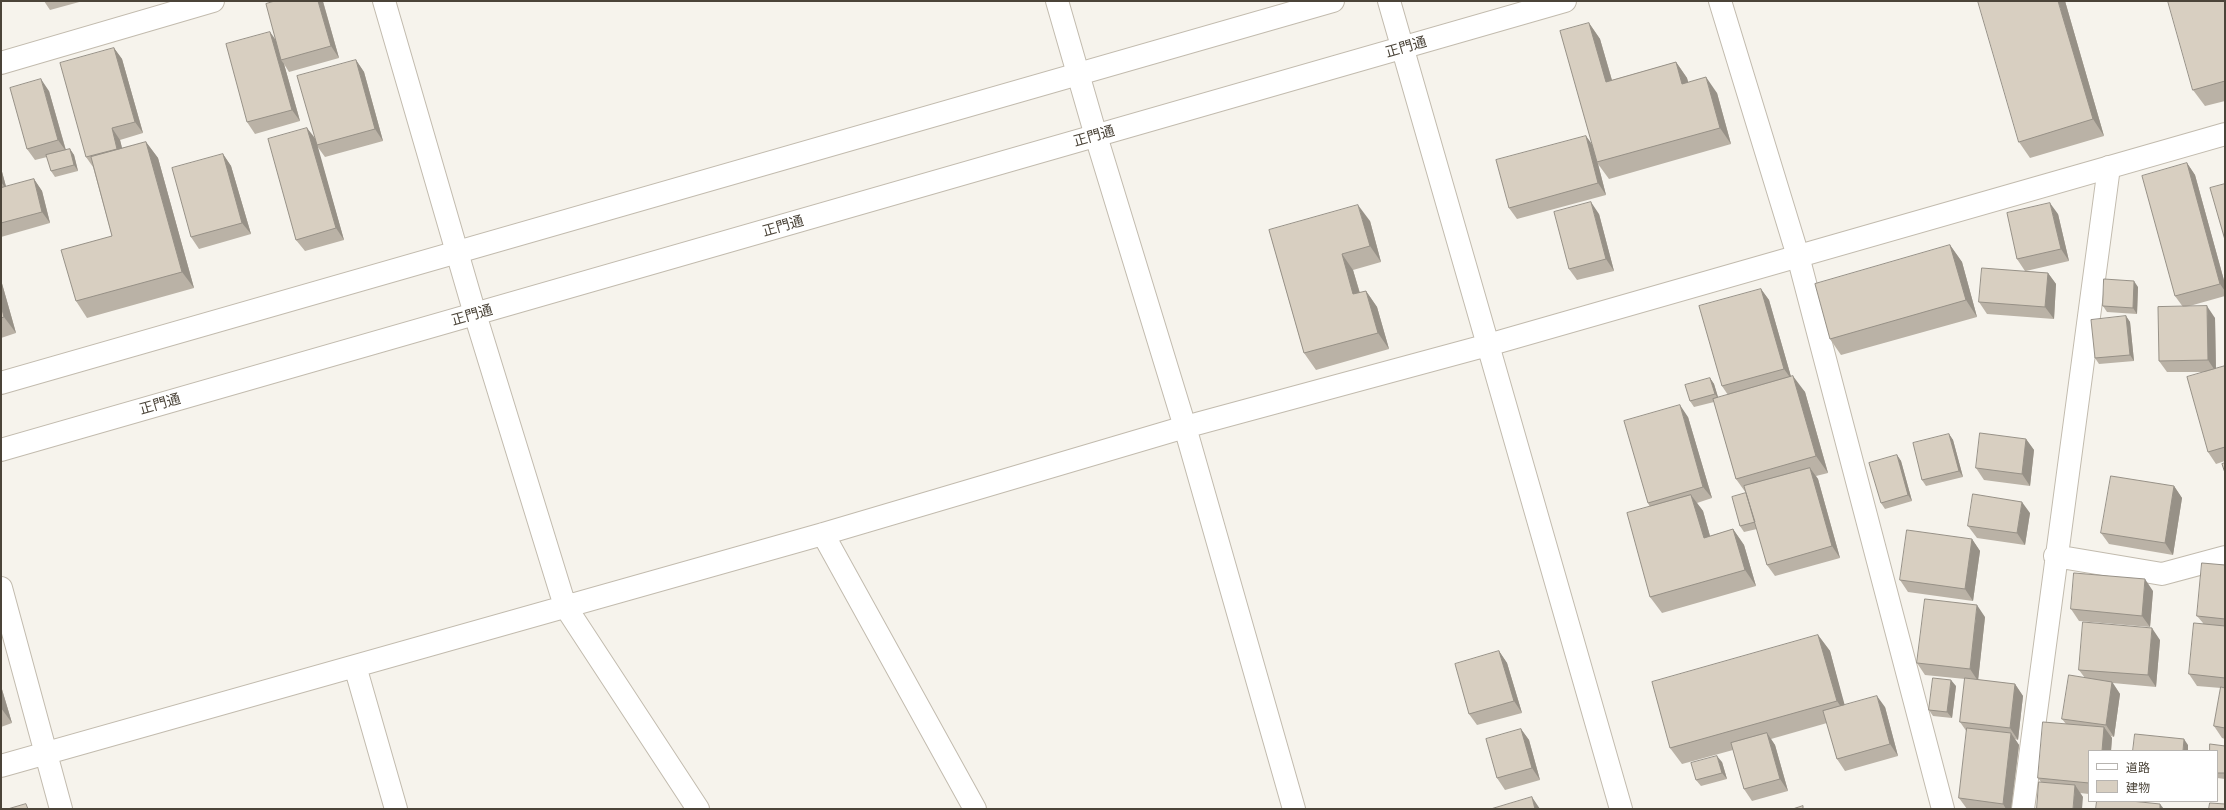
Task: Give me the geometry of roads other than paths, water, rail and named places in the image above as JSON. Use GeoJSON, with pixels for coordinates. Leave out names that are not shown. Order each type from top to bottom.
{"type":"FeatureCollection","features":[{"type":"Feature","properties":{"kind":"street"},"geometry":{"type":"LineString","coordinates":[[1,63],[213,1]]}},
{"type":"Feature","properties":{"kind":"street"},"geometry":{"type":"LineString","coordinates":[[384,1],[475,314],[565,606],[698,809]]}},
{"type":"Feature","properties":{"kind":"street"},"geometry":{"type":"LineString","coordinates":[[1057,1],[1096,136],[1185,427],[1294,809]]}},
{"type":"Feature","properties":{"kind":"street"},"geometry":{"type":"LineString","coordinates":[[1,383],[1333,1]]}},
{"type":"Feature","properties":{"kind":"street"},"geometry":{"type":"LineString","coordinates":[[1389,1],[1622,809]]}},
{"type":"Feature","properties":{"kind":"street","name":"正門通"},"geometry":{"type":"LineString","coordinates":[[1,450],[1564,1]]}},
{"type":"Feature","properties":{"kind":"street"},"geometry":{"type":"LineString","coordinates":[[1720,1],[1798,256],[1943,809]]}},
{"type":"Feature","properties":{"kind":"street"},"geometry":{"type":"LineString","coordinates":[[1,766],[823,534],[1185,427],[1488,345],[2225,134]]}},
{"type":"Feature","properties":{"kind":"street"},"geometry":{"type":"LineString","coordinates":[[2023,809],[2055,556],[2109,167]]}},
{"type":"Feature","properties":{"kind":"street"},"geometry":{"type":"LineString","coordinates":[[823,534],[974,809]]}},
{"type":"Feature","properties":{"kind":"street"},"geometry":{"type":"LineString","coordinates":[[2055,556],[2162,574],[2225,557]]}},
{"type":"Feature","properties":{"kind":"street"},"geometry":{"type":"LineString","coordinates":[[1,588],[61,809]]}},
{"type":"Feature","properties":{"kind":"street"},"geometry":{"type":"LineString","coordinates":[[355,666],[396,809]]}}]}
